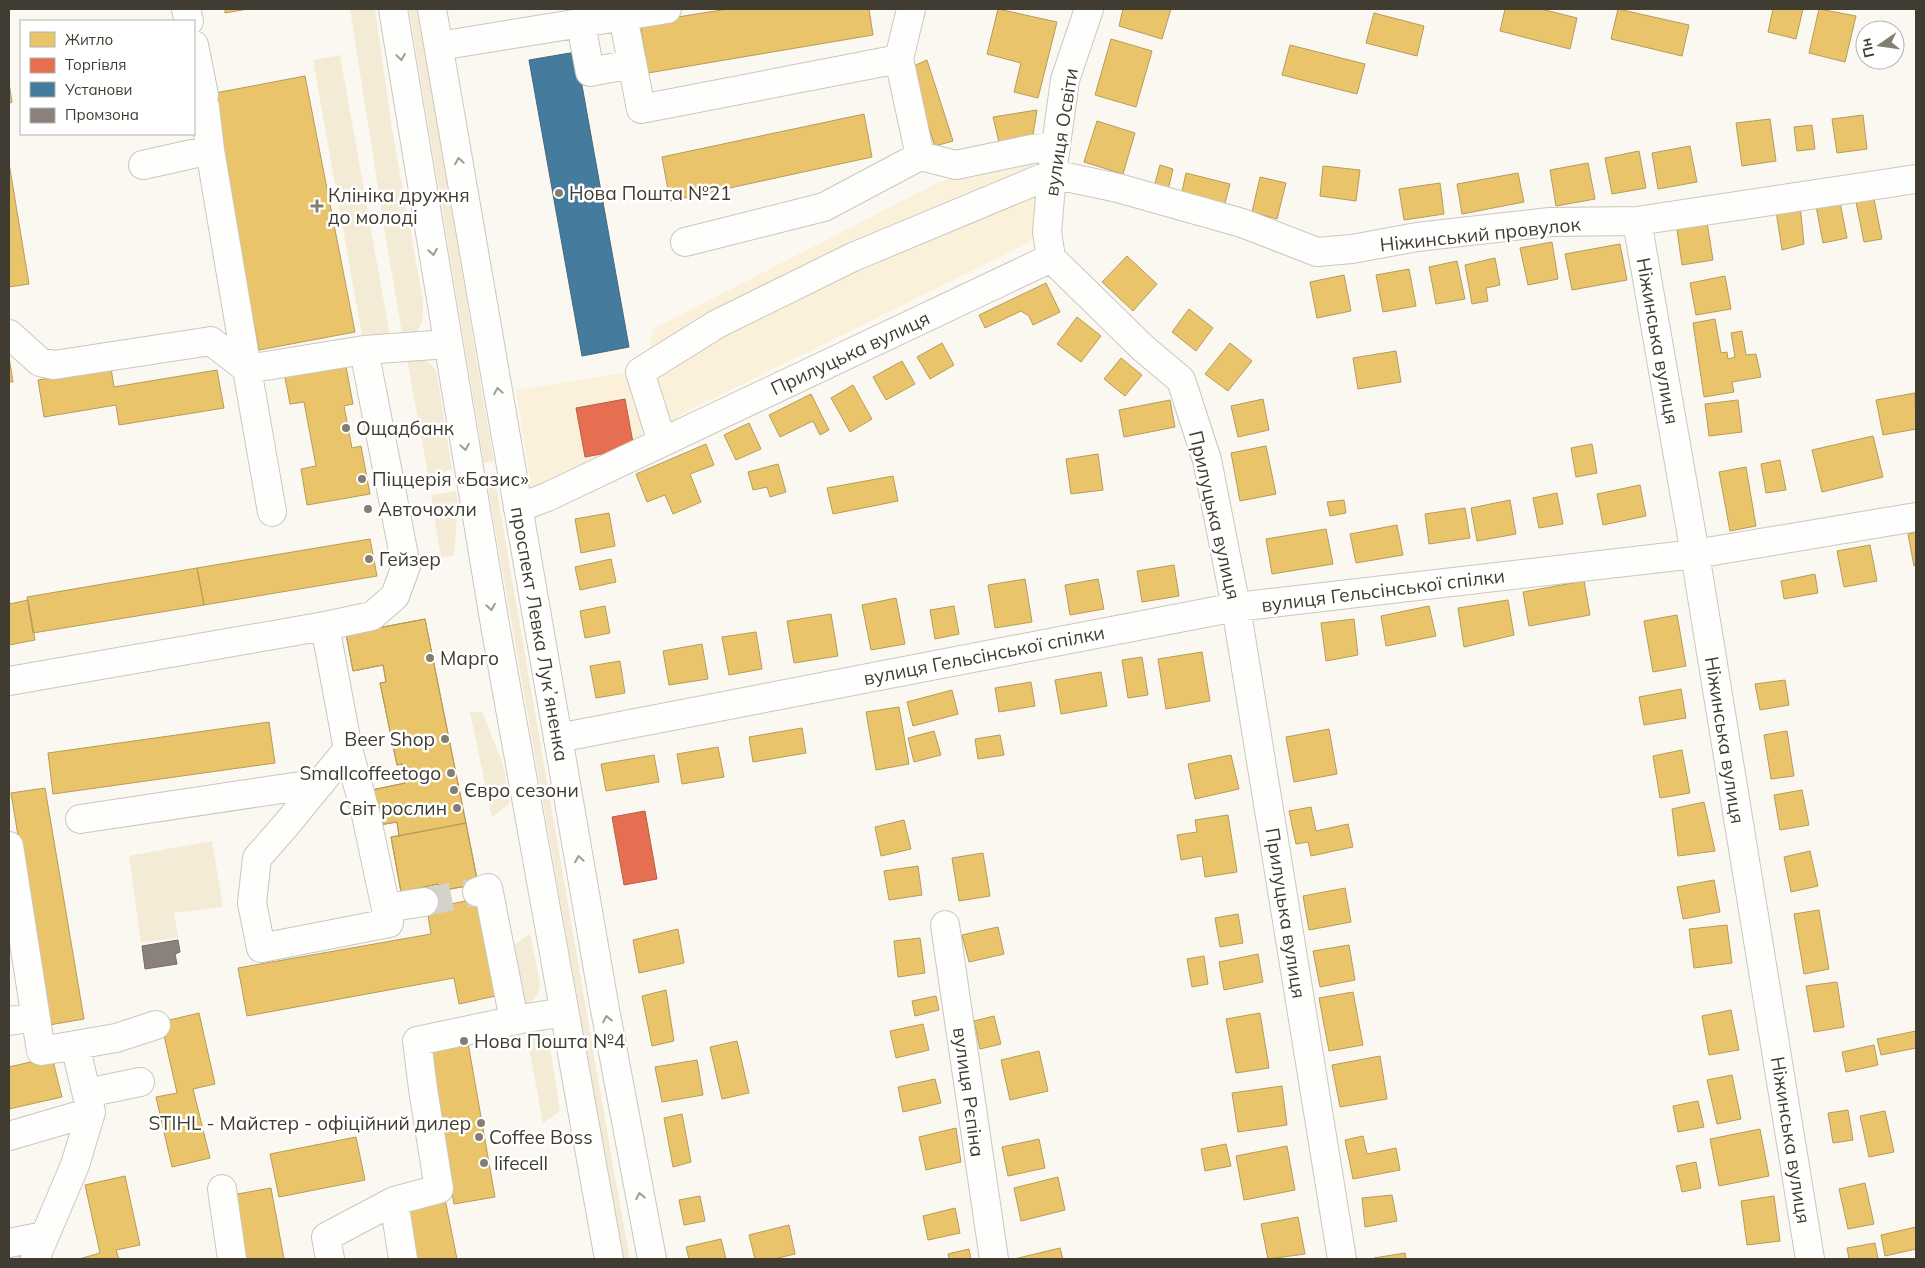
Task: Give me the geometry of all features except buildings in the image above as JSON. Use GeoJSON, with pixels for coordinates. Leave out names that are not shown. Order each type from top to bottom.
{"type":"FeatureCollection","features":[{"type":"Feature","properties":{"kind":"street"},"geometry":{"type":"LineString","coordinates":[[393,9],[494,625],[609,1259]]}},
{"type":"Feature","properties":{"kind":"street","name":"проспект Левка Лукʼяненка"},"geometry":{"type":"LineString","coordinates":[[432,9],[604,1004],[652,1259]]}},
{"type":"Feature","properties":{"kind":"street"},"geometry":{"type":"LineString","coordinates":[[439,46],[667,9]]}},
{"type":"Feature","properties":{"kind":"street"},"geometry":{"type":"LineString","coordinates":[[911,9],[899,59],[920,156]]}},
{"type":"Feature","properties":{"kind":"street","name":"вулиця Освіти"},"geometry":{"type":"LineString","coordinates":[[1051,258],[1046,232],[1065,80],[1089,9]]}},
{"type":"Feature","properties":{"kind":"street"},"geometry":{"type":"LineString","coordinates":[[623,16],[641,109],[899,59]]}},
{"type":"Feature","properties":{"kind":"street"},"geometry":{"type":"LineString","coordinates":[[581,24],[590,72],[632,64]]}},
{"type":"Feature","properties":{"kind":"street"},"geometry":{"type":"LineString","coordinates":[[195,50],[205,101],[210,150],[272,512]]}},
{"type":"Feature","properties":{"kind":"street"},"geometry":{"type":"LineString","coordinates":[[685,242],[824,207],[920,156],[956,165],[1032,149],[1056,147]]}},
{"type":"Feature","properties":{"kind":"street"},"geometry":{"type":"LineString","coordinates":[[143,165],[210,150]]}},
{"type":"Feature","properties":{"kind":"street"},"geometry":{"type":"LineString","coordinates":[[662,442],[640,372],[717,324],[853,257],[1052,174]]}},
{"type":"Feature","properties":{"kind":"street","name":"Ніжинський провулок"},"geometry":{"type":"LineString","coordinates":[[1052,174],[1135,193],[1242,223],[1317,252],[1352,249],[1417,237],[1550,222],[1637,221],[1916,179]]}},
{"type":"Feature","properties":{"kind":"street","name":"Ніжинська вулиця"},"geometry":{"type":"LineString","coordinates":[[1637,221],[1695,554],[1810,1259]]}},
{"type":"Feature","properties":{"kind":"street","name":"Прилуцька вулиця"},"geometry":{"type":"LineString","coordinates":[[518,508],[547,497],[1051,258],[1143,348],[1181,380],[1207,460],[1236,607],[1342,1259]]}},
{"type":"Feature","properties":{"kind":"street"},"geometry":{"type":"LineString","coordinates":[[9,334],[40,362],[54,365],[211,341],[247,369],[364,350],[448,344]]}},
{"type":"Feature","properties":{"kind":"street"},"geometry":{"type":"LineString","coordinates":[[9,681],[372,616],[395,596],[406,566],[364,350]]}},
{"type":"Feature","properties":{"kind":"street","name":"вулиця Гельсінської спілки"},"geometry":{"type":"LineString","coordinates":[[558,738],[1236,607],[1695,554],[1916,517]]}},
{"type":"Feature","properties":{"kind":"street"},"geometry":{"type":"LineString","coordinates":[[324,626],[348,749],[366,815],[389,923],[261,948],[252,903],[257,858],[348,749]]}},
{"type":"Feature","properties":{"kind":"street"},"geometry":{"type":"LineString","coordinates":[[80,819],[321,783]]}},
{"type":"Feature","properties":{"kind":"street"},"geometry":{"type":"LineString","coordinates":[[9,846],[41,1052],[116,1038],[156,1026]]}},
{"type":"Feature","properties":{"kind":"street"},"geometry":{"type":"LineString","coordinates":[[477,892],[488,888],[514,1020]]}},
{"type":"Feature","properties":{"kind":"street"},"geometry":{"type":"LineString","coordinates":[[386,908],[424,902]]}},
{"type":"Feature","properties":{"kind":"street","name":"вулиця Рєпіна"},"geometry":{"type":"LineString","coordinates":[[945,925],[994,1259]]}},
{"type":"Feature","properties":{"kind":"street"},"geometry":{"type":"LineString","coordinates":[[330,1259],[326,1237],[394,1201],[439,1189],[423,1089],[418,1041],[514,1020],[564,1012]]}},
{"type":"Feature","properties":{"kind":"street"},"geometry":{"type":"LineString","coordinates":[[9,1021],[36,1017]]}},
{"type":"Feature","properties":{"kind":"street"},"geometry":{"type":"LineString","coordinates":[[9,1243],[40,1248],[75,1165],[89,1103],[74,1045]]}},
{"type":"Feature","properties":{"kind":"street"},"geometry":{"type":"LineString","coordinates":[[9,1136],[140,1082]]}},
{"type":"Feature","properties":{"kind":"street"},"geometry":{"type":"LineString","coordinates":[[222,1189],[232,1259]]}},
{"type":"Feature","properties":{"kind":"street"},"geometry":{"type":"LineString","coordinates":[[394,1201],[403,1259]]}},
{"type":"Feature","properties":{"kind":"shaded area"},"geometry":{"type":"Polygon","coordinates":[[[350,9],[375,9],[392,129],[423,300],[423,314],[419,329],[403,339],[386,239],[350,9]]]}},
{"type":"Feature","properties":{"kind":"shaded area"},"geometry":{"type":"Polygon","coordinates":[[[409,9],[418,9],[494,461],[484,463],[409,9]]]}},
{"type":"Feature","properties":{"kind":"shaded area"},"geometry":{"type":"Polygon","coordinates":[[[340,55],[391,342],[364,347],[313,60],[340,55]]]}},
{"type":"Feature","properties":{"kind":"shaded area"},"geometry":{"type":"Polygon","coordinates":[[[1030,154],[1035,181],[1039,235],[1028,243],[678,416],[682,423],[667,433],[534,503],[516,390],[647,369],[653,329],[939,182],[1030,154]]]}},
{"type":"Feature","properties":{"kind":"shaded area"},"geometry":{"type":"Polygon","coordinates":[[[418,357],[430,363],[437,374],[452,470],[428,475],[407,359],[418,357]]]}},
{"type":"Feature","properties":{"kind":"shaded area"},"geometry":{"type":"Polygon","coordinates":[[[495,480],[630,1259],[623,1259],[487,482],[495,480]]]}},
{"type":"Feature","properties":{"kind":"shaded area"},"geometry":{"type":"Polygon","coordinates":[[[456,491],[458,501],[454,555],[441,558],[431,495],[456,491]]]}},
{"type":"Feature","properties":{"kind":"shaded area"},"geometry":{"type":"Polygon","coordinates":[[[470,712],[482,712],[503,764],[510,803],[492,817],[470,712]]]}},
{"type":"Feature","properties":{"kind":"shaded area"},"geometry":{"type":"Polygon","coordinates":[[[212,841],[223,907],[174,913],[178,937],[141,943],[129,856],[212,841]]]}},
{"type":"Feature","properties":{"kind":"shaded area"},"geometry":{"type":"Polygon","coordinates":[[[530,934],[540,983],[536,997],[524,1007],[513,946],[530,934]]]}},
{"type":"Feature","properties":{"kind":"shaded area"},"geometry":{"type":"Polygon","coordinates":[[[525,1026],[540,1030],[549,1041],[560,1111],[543,1123],[525,1026]]]}},
{"type":"Feature","properties":{"kind":"tunnel"},"geometry":{"type":"LineString","coordinates":[[424,902],[477,892]]}},
{"type":"Feature","properties":{"kind":"place","name":"Нова Пошта №21"},"geometry":{"type":"Point","coordinates":[559,193]}},
{"type":"Feature","properties":{"kind":"place","name":"Клініка дружня до молоді"},"geometry":{"type":"Point","coordinates":[317,206]}},
{"type":"Feature","properties":{"kind":"place","name":"Ощадбанк"},"geometry":{"type":"Point","coordinates":[346,428]}},
{"type":"Feature","properties":{"kind":"place","name":"Піццерія «Базис»"},"geometry":{"type":"Point","coordinates":[362,479]}},
{"type":"Feature","properties":{"kind":"place","name":"Авточохли"},"geometry":{"type":"Point","coordinates":[368,509]}},
{"type":"Feature","properties":{"kind":"place","name":"Гейзер"},"geometry":{"type":"Point","coordinates":[369,559]}},
{"type":"Feature","properties":{"kind":"place","name":"Марго"},"geometry":{"type":"Point","coordinates":[430,658]}},
{"type":"Feature","properties":{"kind":"place","name":"Beer Shop"},"geometry":{"type":"Point","coordinates":[445,739]}},
{"type":"Feature","properties":{"kind":"place","name":"Smallcoffeetogo"},"geometry":{"type":"Point","coordinates":[451,773]}},
{"type":"Feature","properties":{"kind":"place","name":"Євро сезони"},"geometry":{"type":"Point","coordinates":[454,790]}},
{"type":"Feature","properties":{"kind":"place","name":"Світ рослин"},"geometry":{"type":"Point","coordinates":[457,808]}},
{"type":"Feature","properties":{"kind":"place","name":"Нова Пошта №4"},"geometry":{"type":"Point","coordinates":[464,1041]}},
{"type":"Feature","properties":{"kind":"place","name":"STIHL - Майстер - офіційний дилер"},"geometry":{"type":"Point","coordinates":[481,1123]}},
{"type":"Feature","properties":{"kind":"place","name":"Coffee Boss"},"geometry":{"type":"Point","coordinates":[479,1137]}},
{"type":"Feature","properties":{"kind":"place","name":"lifecell"},"geometry":{"type":"Point","coordinates":[484,1163]}}]}
